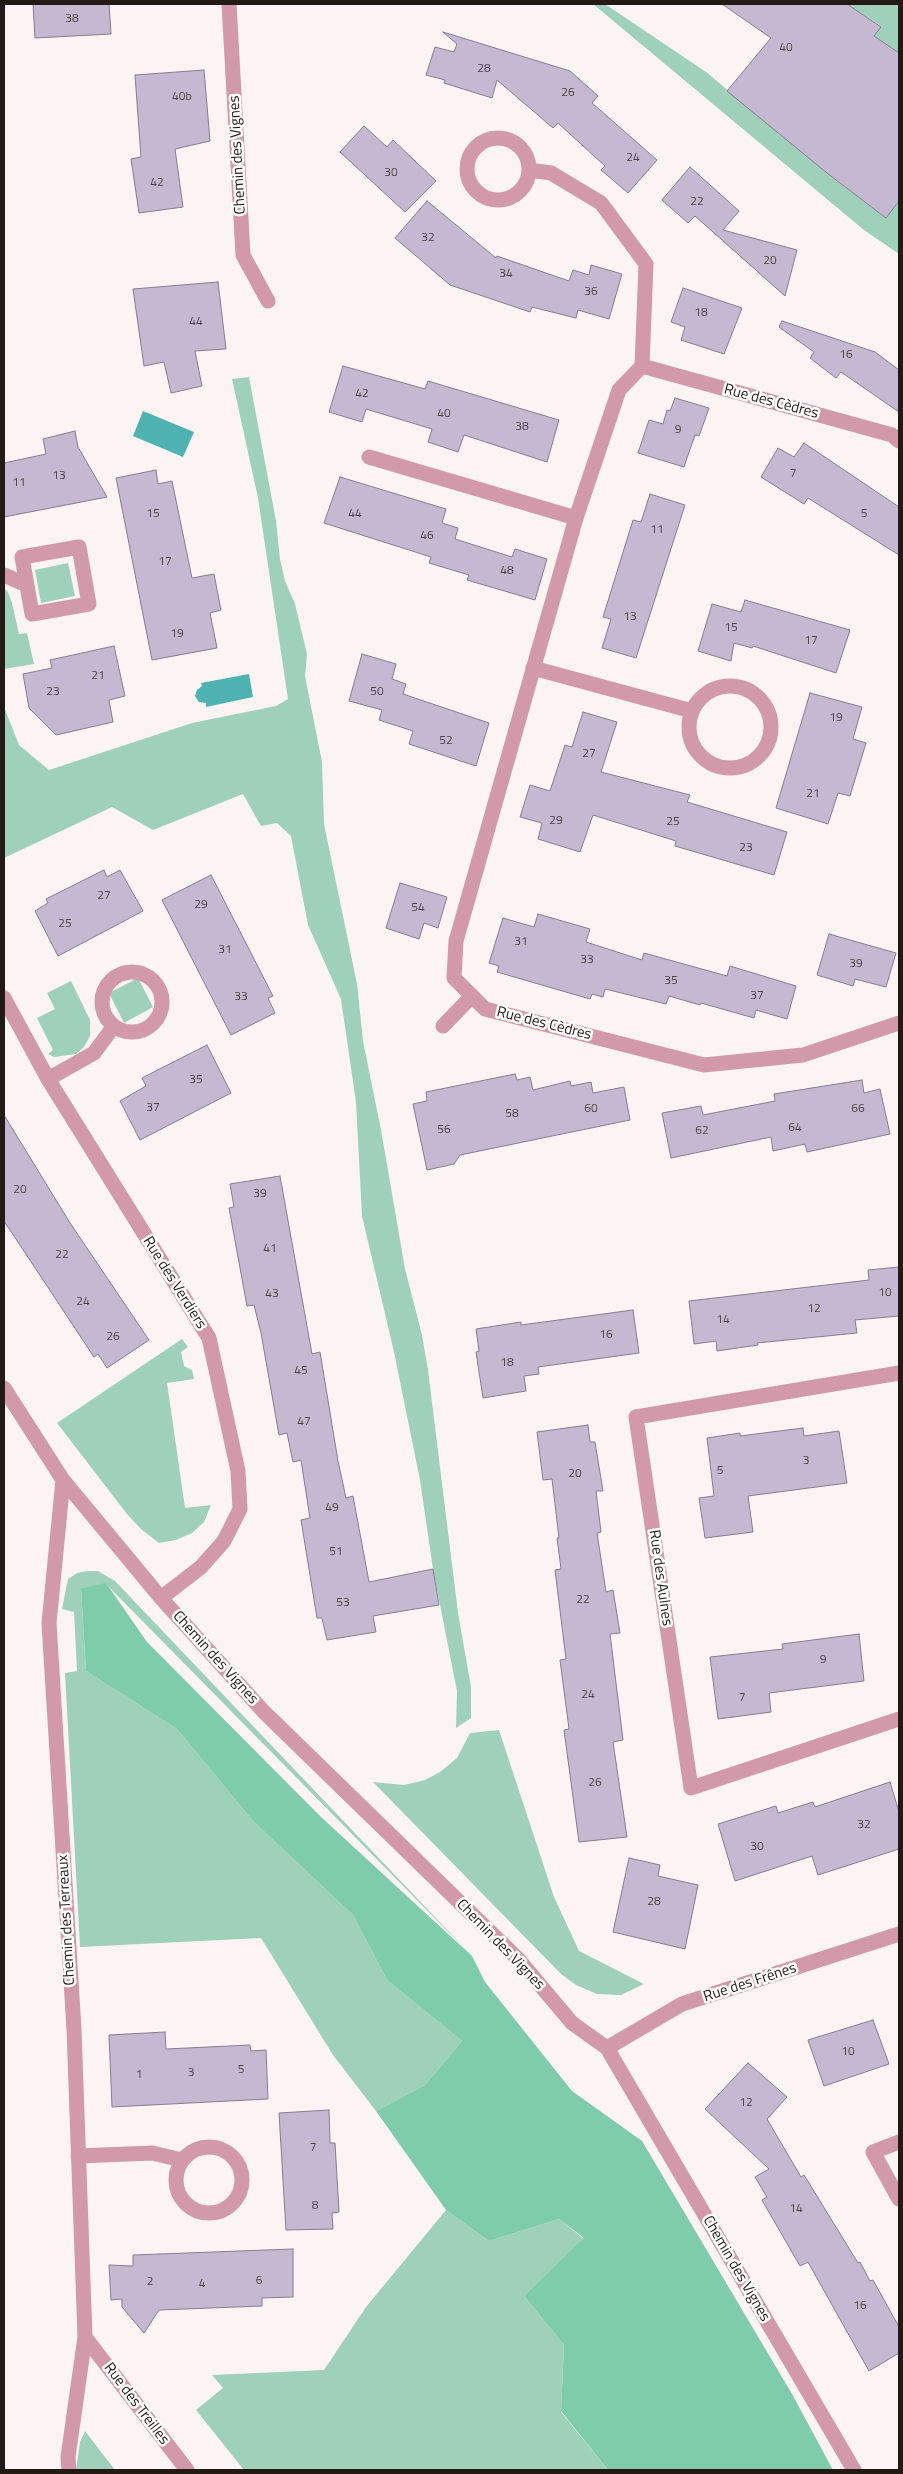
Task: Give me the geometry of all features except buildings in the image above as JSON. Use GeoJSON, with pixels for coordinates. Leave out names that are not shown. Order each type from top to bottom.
{"type":"FeatureCollection","features":[{"type":"Feature","properties":{"kind":"street","name":"Chemin des Vignes"},"geometry":{"type":"LineString","coordinates":[[229,4],[243,255],[268,300]]}},
{"type":"Feature","properties":{"kind":"street"},"geometry":{"type":"LineString","coordinates":[[496,137],[515,142],[522,149],[527,158],[529,170],[526,182],[517,194],[498,200],[488,198],[478,192],[471,184],[468,174],[471,154],[486,140],[496,137]]}},
{"type":"Feature","properties":{"kind":"street"},"geometry":{"type":"LineString","coordinates":[[529,170],[551,173],[602,203],[646,264],[642,366]]}},
{"type":"Feature","properties":{"kind":"street","name":"Rue des Cèdres"},"geometry":{"type":"LineString","coordinates":[[899,441],[892,435],[642,366],[620,390],[576,518],[533,668],[456,941],[454,978],[485,1009],[704,1065],[803,1055],[899,1023]]}},
{"type":"Feature","properties":{"kind":"street"},"geometry":{"type":"LineString","coordinates":[[369,457],[576,518]]}},
{"type":"Feature","properties":{"kind":"street"},"geometry":{"type":"LineString","coordinates":[[79,547],[89,604],[32,614],[27,585],[22,557],[79,547]]}},
{"type":"Feature","properties":{"kind":"street"},"geometry":{"type":"LineString","coordinates":[[4,575],[27,585]]}},
{"type":"Feature","properties":{"kind":"street"},"geometry":{"type":"LineString","coordinates":[[533,668],[692,711]]}},
{"type":"Feature","properties":{"kind":"street"},"geometry":{"type":"LineString","coordinates":[[730,686],[743,688],[763,703],[769,714],[771,728],[768,742],[760,755],[750,764],[736,768],[722,768],[709,763],[698,754],[691,742],[689,728],[692,711],[706,694],[718,688],[730,686]]}},
{"type":"Feature","properties":{"kind":"street"},"geometry":{"type":"LineString","coordinates":[[135,971],[152,978],[162,995],[160,1014],[154,1022],[147,1028],[137,1032],[126,1032],[114,1026],[103,1012],[101,1002],[108,982],[125,972],[135,971]]}},
{"type":"Feature","properties":{"kind":"street"},"geometry":{"type":"LineString","coordinates":[[443,1026],[472,996]]}},
{"type":"Feature","properties":{"kind":"street","name":"Rue des Verdiers"},"geometry":{"type":"LineString","coordinates":[[4,998],[48,1079],[209,1338],[238,1471],[240,1509],[224,1541],[201,1567],[161,1598]]}},
{"type":"Feature","properties":{"kind":"street"},"geometry":{"type":"LineString","coordinates":[[48,1079],[94,1054],[114,1026]]}},
{"type":"Feature","properties":{"kind":"street","name":"Rue des Aulnes"},"geometry":{"type":"LineString","coordinates":[[899,1373],[636,1417],[691,1788],[899,1720]]}},
{"type":"Feature","properties":{"kind":"street"},"geometry":{"type":"LineString","coordinates":[[4,1388],[63,1480]]}},
{"type":"Feature","properties":{"kind":"street","name":"Chemin des Vignes"},"geometry":{"type":"LineString","coordinates":[[63,1480],[161,1598],[264,1712],[518,1960],[572,2023],[607,2048],[854,2470]]}},
{"type":"Feature","properties":{"kind":"street","name":"Chemin des Terreaux"},"geometry":{"type":"LineString","coordinates":[[63,1480],[49,1623],[74,2030],[85,2337],[68,2457],[68,2470]]}},
{"type":"Feature","properties":{"kind":"street","name":"Rue des Frênes"},"geometry":{"type":"LineString","coordinates":[[607,2048],[682,2004],[899,1934]]}},
{"type":"Feature","properties":{"kind":"street"},"geometry":{"type":"LineString","coordinates":[[899,2142],[873,2152],[899,2199]]}},
{"type":"Feature","properties":{"kind":"street"},"geometry":{"type":"LineString","coordinates":[[200,2148],[222,2149],[231,2155],[238,2164],[242,2184],[232,2203],[224,2209],[203,2212],[193,2209],[184,2202],[178,2193],[176,2182],[177,2170],[182,2160],[200,2148]]}},
{"type":"Feature","properties":{"kind":"street"},"geometry":{"type":"LineString","coordinates":[[78,2156],[152,2153],[182,2160]]}},
{"type":"Feature","properties":{"kind":"street","name":"Rue des Treilles"},"geometry":{"type":"LineString","coordinates":[[85,2337],[187,2470]]}},
{"type":"Feature","properties":{"kind":"green space"},"geometry":{"type":"Polygon","coordinates":[[[593,4],[605,4],[706,72],[827,173],[886,218],[899,201],[899,254],[864,230],[593,4]]]}},
{"type":"Feature","properties":{"kind":"green space"},"geometry":{"type":"Polygon","coordinates":[[[847,4],[899,4],[899,53],[874,36],[881,26],[847,4]]]}},
{"type":"Feature","properties":{"kind":"green space"},"geometry":{"type":"Polygon","coordinates":[[[249,377],[276,521],[280,559],[285,581],[295,604],[307,654],[305,676],[322,762],[324,824],[357,984],[363,1041],[381,1130],[405,1269],[422,1335],[428,1370],[458,1613],[471,1687],[471,1718],[456,1728],[457,1691],[433,1569],[420,1480],[394,1352],[362,1216],[356,1102],[341,999],[308,925],[291,836],[277,823],[261,826],[243,794],[153,830],[112,807],[4,858],[4,707],[19,745],[49,770],[192,723],[276,706],[288,699],[258,498],[232,379],[249,377]]]}},
{"type":"Feature","properties":{"kind":"green space"},"geometry":{"type":"Polygon","coordinates":[[[68,563],[75,596],[41,603],[35,570],[68,563]]]}},
{"type":"Feature","properties":{"kind":"green space"},"geometry":{"type":"Polygon","coordinates":[[[4,588],[8,592],[12,603],[19,634],[27,633],[34,664],[4,669],[4,588]]]}},
{"type":"Feature","properties":{"kind":"green space"},"geometry":{"type":"Polygon","coordinates":[[[138,978],[153,1007],[124,1023],[109,993],[138,978]]]}},
{"type":"Feature","properties":{"kind":"green space"},"geometry":{"type":"Polygon","coordinates":[[[71,981],[90,1020],[90,1036],[84,1047],[76,1054],[54,1057],[48,1054],[53,1050],[37,1018],[55,1009],[47,993],[71,981]]]}},
{"type":"Feature","properties":{"kind":"green space"},"geometry":{"type":"Polygon","coordinates":[[[182,1339],[188,1347],[181,1352],[184,1366],[192,1370],[194,1379],[167,1383],[185,1508],[211,1505],[204,1522],[192,1533],[176,1540],[159,1543],[141,1529],[127,1514],[57,1423],[182,1339]]]}},
{"type":"Feature","properties":{"kind":"green space"},"geometry":{"type":"Polygon","coordinates":[[[98,1571],[115,1581],[472,1956],[106,1584],[81,1588],[86,1671],[177,1729],[253,1821],[353,1915],[387,1980],[462,2041],[425,2085],[376,2111],[333,2055],[261,1938],[80,1947],[65,1673],[77,1671],[74,1612],[62,1609],[68,1579],[77,1573],[98,1571]]]}},
{"type":"Feature","properties":{"kind":"green space"},"geometry":{"type":"Polygon","coordinates":[[[106,1583],[147,1642],[320,1816],[472,1956],[485,1982],[572,2091],[642,2141],[792,2394],[833,2470],[608,2470],[561,2411],[564,2345],[524,2296],[584,2238],[559,2219],[489,2241],[446,2210],[376,2111],[425,2085],[462,2041],[387,1980],[353,1915],[253,1821],[177,1729],[86,1671],[81,1588],[106,1583]]]}},
{"type":"Feature","properties":{"kind":"green space"},"geometry":{"type":"Polygon","coordinates":[[[499,1730],[554,1897],[579,1951],[644,1984],[621,1995],[597,1994],[576,1985],[561,1974],[373,1782],[404,1785],[425,1780],[440,1772],[457,1758],[470,1733],[499,1730]]]}},
{"type":"Feature","properties":{"kind":"green space"},"geometry":{"type":"Polygon","coordinates":[[[446,2210],[489,2241],[559,2219],[584,2239],[524,2296],[564,2345],[561,2412],[608,2470],[244,2470],[196,2410],[223,2388],[212,2375],[324,2370],[366,2307],[446,2210]]]}},
{"type":"Feature","properties":{"kind":"green space"},"geometry":{"type":"Polygon","coordinates":[[[85,2431],[115,2470],[76,2470],[80,2442],[85,2431]]]}},
{"type":"Feature","properties":{"kind":"water"},"geometry":{"type":"Polygon","coordinates":[[[143,411],[194,432],[183,457],[133,436],[143,411]]]}},
{"type":"Feature","properties":{"kind":"water"},"geometry":{"type":"Polygon","coordinates":[[[249,674],[253,697],[206,707],[206,703],[199,702],[195,696],[197,690],[202,686],[201,683],[249,674]]]}}]}
